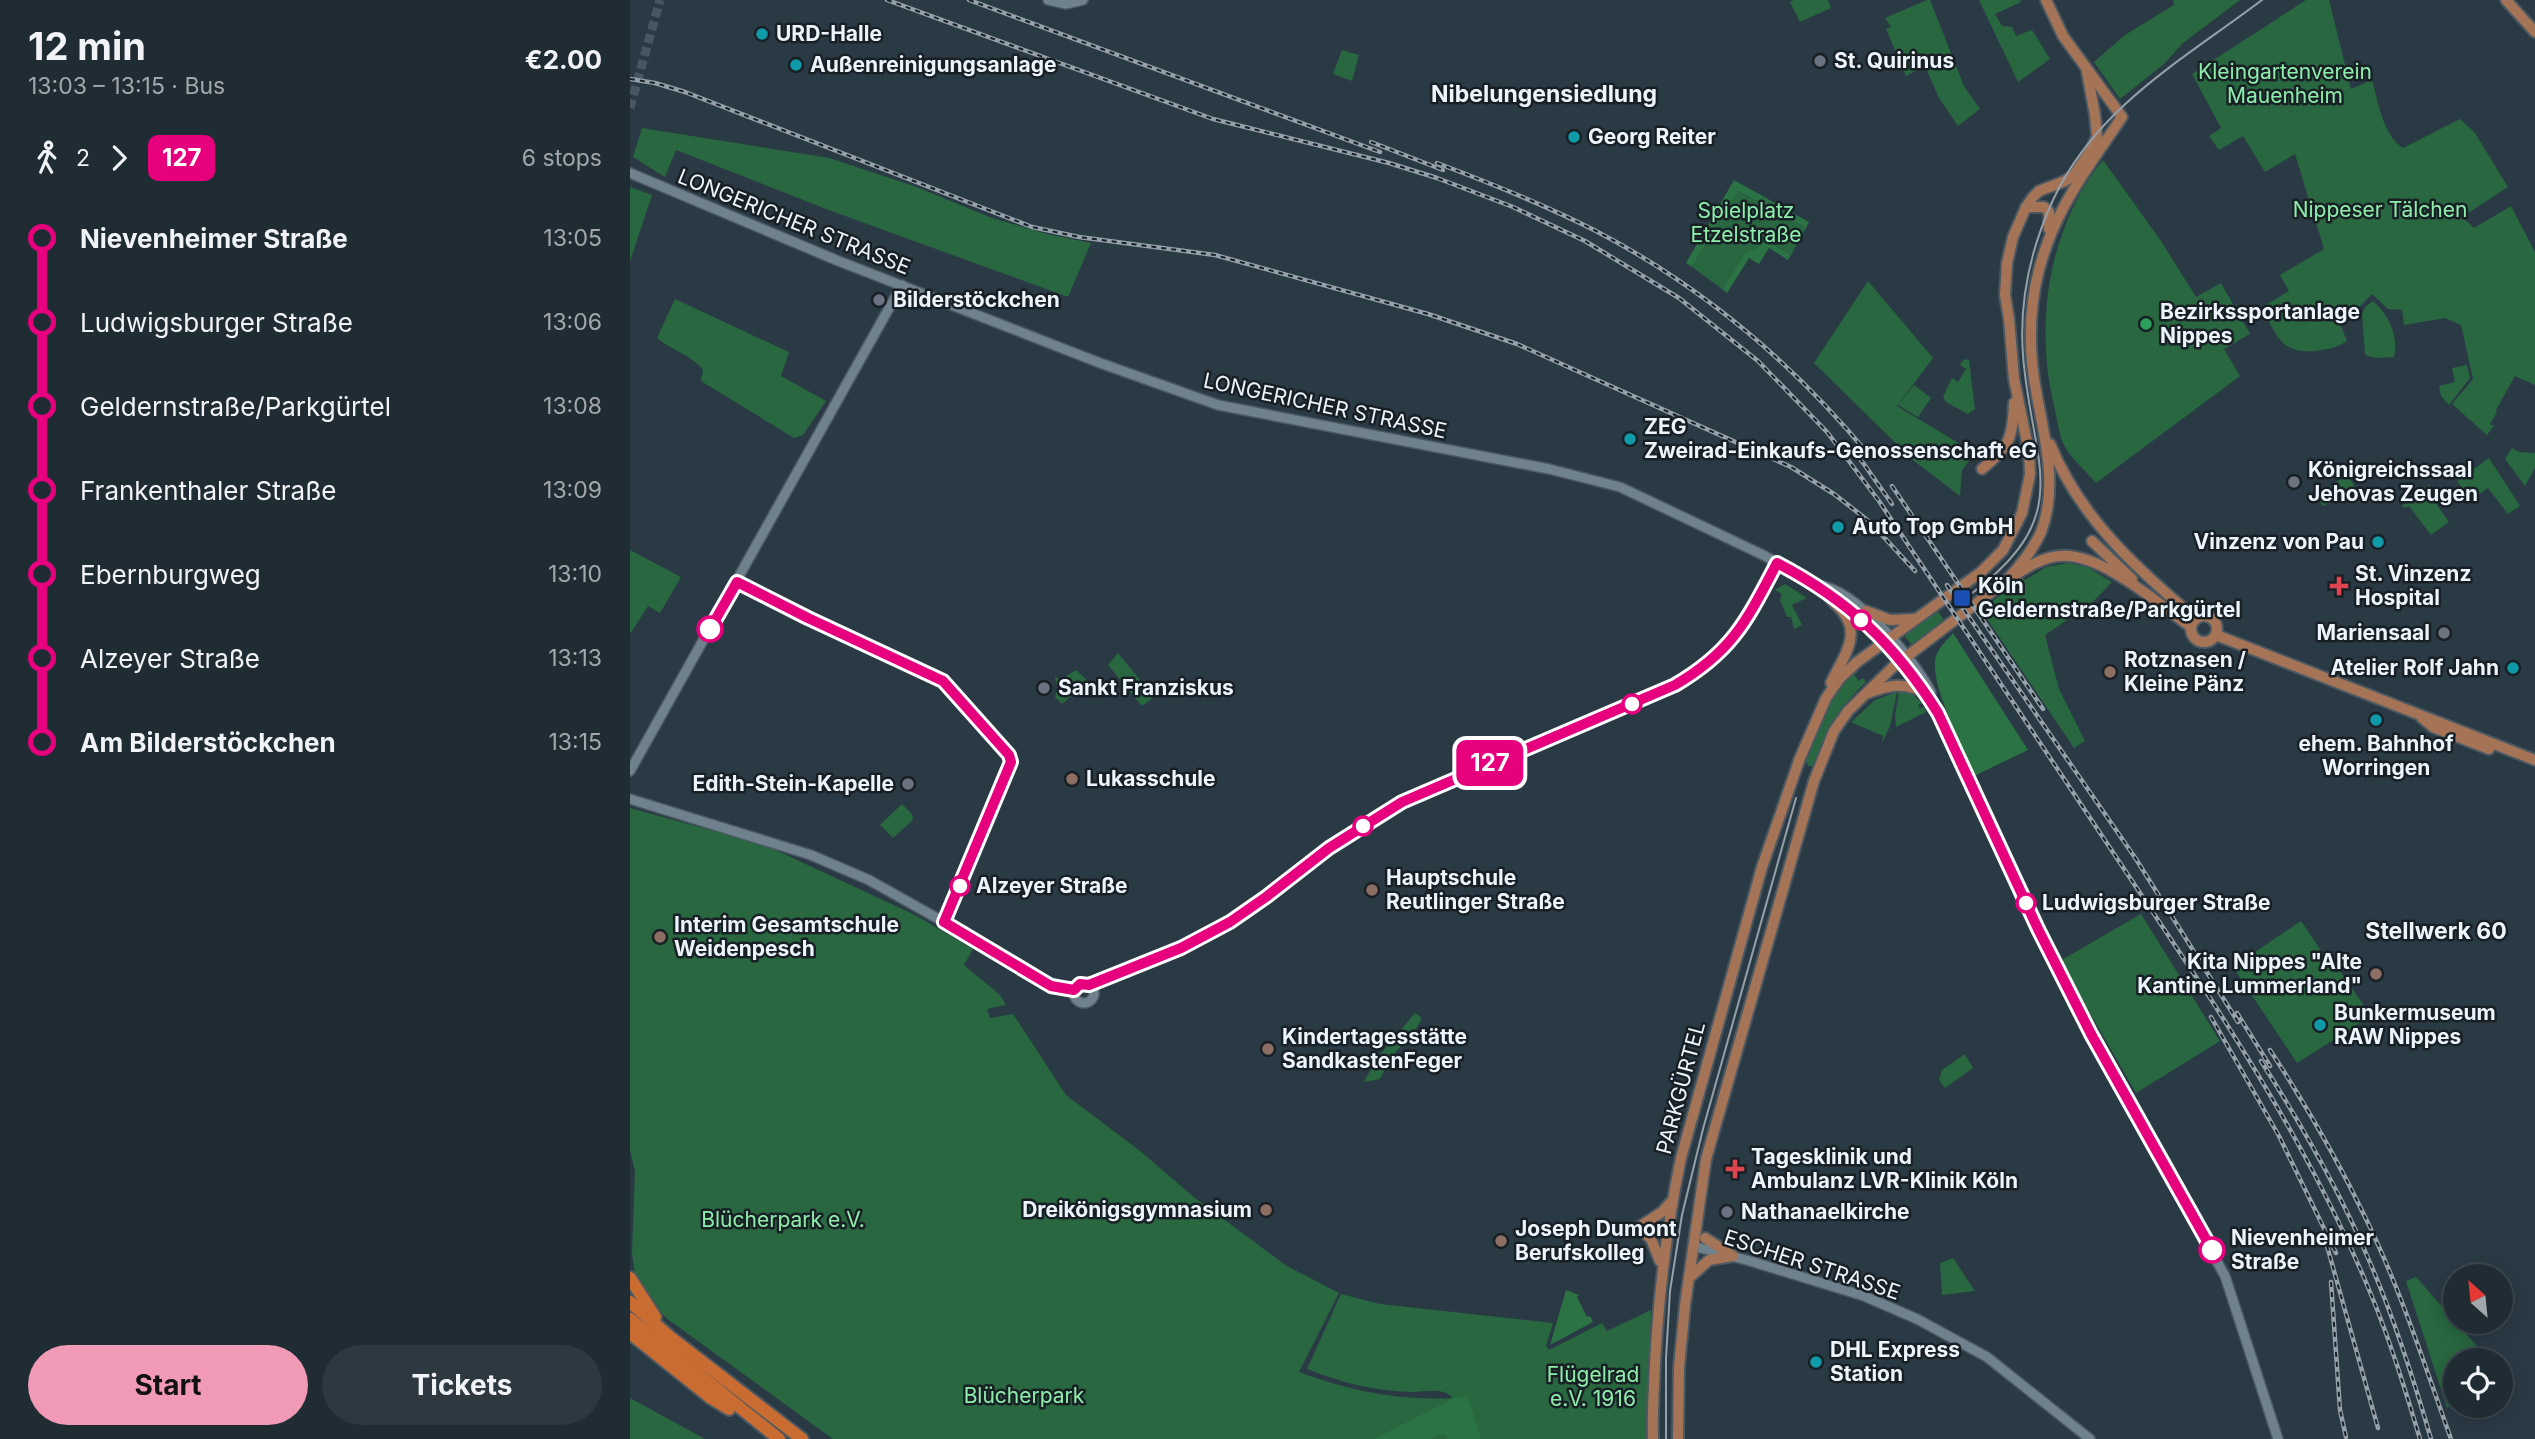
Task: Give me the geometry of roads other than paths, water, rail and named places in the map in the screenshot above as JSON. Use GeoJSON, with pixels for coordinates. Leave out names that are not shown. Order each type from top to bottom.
{"type":"FeatureCollection","features":[{"type":"Feature","properties":{"kind":"highway"},"geometry":{"type":"LineString","coordinates":[[630,1278],[670,1337]]}},
{"type":"Feature","properties":{"kind":"highway"},"geometry":{"type":"LineString","coordinates":[[630,1302],[670,1337],[802,1439]]}},
{"type":"Feature","properties":{"kind":"highway"},"geometry":{"type":"LineString","coordinates":[[630,1319],[779,1439]]}},
{"type":"Feature","properties":{"kind":"highway"},"geometry":{"type":"LineString","coordinates":[[630,1333],[668,1365]]}},
{"type":"Feature","properties":{"kind":"highway"},"geometry":{"type":"LineString","coordinates":[[630,1339],[726,1408],[750,1418]]}},
{"type":"Feature","properties":{"kind":"main road"},"geometry":{"type":"LineString","coordinates":[[2007,580],[2041,532],[2050,489],[2031,343],[2032,303],[2039,266],[2062,206],[2122,117],[2063,36],[2046,0]]}},
{"type":"Feature","properties":{"kind":"main road"},"geometry":{"type":"LineString","coordinates":[[2506,0],[2535,32]]}},
{"type":"Feature","properties":{"kind":"main road"},"geometry":{"type":"LineString","coordinates":[[1982,468],[2009,443],[2013,429],[2014,379],[2005,295],[2007,263],[2013,237],[2026,207],[2039,191],[2065,181],[2074,174],[2097,137],[2087,69]]}},
{"type":"Feature","properties":{"kind":"main road"},"geometry":{"type":"LineString","coordinates":[[2026,207],[2039,205],[2049,212],[2049,235]]}},
{"type":"Feature","properties":{"kind":"main road","name":"PARKGÜRTEL"},"geometry":{"type":"LineString","coordinates":[[1654,1436],[1661,1264],[1672,1200],[1681,1158],[1762,867],[1800,758],[1826,698],[1846,672],[1981,572],[2003,550],[2022,513],[2030,474],[2029,452],[2014,379]]}},
{"type":"Feature","properties":{"kind":"main road"},"geometry":{"type":"LineString","coordinates":[[2044,429],[2062,473],[2085,510],[2139,570],[2194,623]]}},
{"type":"Feature","properties":{"kind":"main road"},"geometry":{"type":"LineString","coordinates":[[2092,541],[2157,603]]}},
{"type":"Feature","properties":{"kind":"main road"},"geometry":{"type":"LineString","coordinates":[[2007,580],[2046,559],[2061,556],[2080,557],[2109,570],[2157,603],[2194,623]]}},
{"type":"Feature","properties":{"kind":"main road","name":"PARKGÜRTEL"},"geometry":{"type":"LineString","coordinates":[[1678,1439],[1679,1367],[1706,1159],[1806,805],[1819,768],[1834,731],[1863,696],[1905,659],[2007,580]]}},
{"type":"Feature","properties":{"kind":"main road"},"geometry":{"type":"LineString","coordinates":[[1826,698],[1852,635],[1846,617],[1827,594]]}},
{"type":"Feature","properties":{"kind":"main road"},"geometry":{"type":"LineString","coordinates":[[1866,611],[1890,620],[1919,618]]}},
{"type":"Feature","properties":{"kind":"main road"},"geometry":{"type":"LineString","coordinates":[[2206,616],[2217,626],[2216,635],[2207,642],[2200,642],[2193,637],[2194,623],[2206,616]]}},
{"type":"Feature","properties":{"kind":"main road"},"geometry":{"type":"LineString","coordinates":[[2216,635],[2535,760]]}},
{"type":"Feature","properties":{"kind":"main road"},"geometry":{"type":"LineString","coordinates":[[1863,696],[1889,685],[1911,685],[1924,692]]}},
{"type":"Feature","properties":{"kind":"main road"},"geometry":{"type":"LineString","coordinates":[[2419,716],[2433,727],[2535,767]]}},
{"type":"Feature","properties":{"kind":"main road"},"geometry":{"type":"LineString","coordinates":[[1800,758],[1809,773],[1819,768]]}},
{"type":"Feature","properties":{"kind":"main road"},"geometry":{"type":"LineString","coordinates":[[1661,1264],[1653,1242],[1639,1227],[1662,1212],[1672,1200]]}},
{"type":"Feature","properties":{"kind":"main road"},"geometry":{"type":"LineString","coordinates":[[1705,1238],[1733,1256]]}},
{"type":"Feature","properties":{"kind":"main road"},"geometry":{"type":"LineString","coordinates":[[1689,1278],[1709,1260],[1733,1256]]}},
{"type":"Feature","properties":{"kind":"street"},"geometry":{"type":"LineString","coordinates":[[1048,0],[1066,4],[1083,0]]}},
{"type":"Feature","properties":{"kind":"street","name":"LONGERICHER STRASSE"},"geometry":{"type":"LineString","coordinates":[[630,173],[813,251],[1100,363],[1218,405],[1535,466],[1620,487],[1667,507],[1818,585],[1888,640]]}},
{"type":"Feature","properties":{"kind":"street"},"geometry":{"type":"LineString","coordinates":[[630,771],[902,285]]}},
{"type":"Feature","properties":{"kind":"street"},"geometry":{"type":"LineString","coordinates":[[1074,990],[1080,984],[1089,985],[1181,948],[1230,922],[1329,848],[1402,802],[1675,685],[1695,673],[1706,666],[1734,638],[1777,563]]}},
{"type":"Feature","properties":{"kind":"street","name":"LONGERICHER STRASSE"},"geometry":{"type":"LineString","coordinates":[[1818,585],[1831,587],[1866,611],[1888,640]]}},
{"type":"Feature","properties":{"kind":"street"},"geometry":{"type":"LineString","coordinates":[[1888,640],[1928,686],[2038,929],[2091,1034],[2225,1276],[2278,1439]]}},
{"type":"Feature","properties":{"kind":"street"},"geometry":{"type":"LineString","coordinates":[[1905,659],[1938,713]]}},
{"type":"Feature","properties":{"kind":"street"},"geometry":{"type":"LineString","coordinates":[[630,799],[811,855],[869,880],[1051,986],[1074,990]]}},
{"type":"Feature","properties":{"kind":"street"},"geometry":{"type":"LineString","coordinates":[[1074,990],[1075,999],[1086,1003],[1094,995],[1089,985]]}},
{"type":"Feature","properties":{"kind":"street","name":"ESCHER STRASSE"},"geometry":{"type":"LineString","coordinates":[[1693,1246],[1864,1296],[1917,1319],[1987,1357],[2090,1439]]}},
{"type":"Feature","properties":{"kind":"tunnel"},"geometry":{"type":"LineString","coordinates":[[630,108],[660,0]]}},
{"type":"Feature","properties":{"kind":"tram line"},"geometry":{"type":"LineString","coordinates":[[1971,594],[2005,565],[2026,538],[2037,512],[2039,457],[2027,393],[2023,315],[2033,256],[2053,200],[2071,167],[2117,111],[2144,87],[2262,0]]}},
{"type":"Feature","properties":{"kind":"tram line"},"geometry":{"type":"LineString","coordinates":[[1666,1439],[1666,1358],[1670,1291],[1682,1215],[1703,1129],[1796,798]]}},
{"type":"Feature","properties":{"kind":"railway"},"geometry":{"type":"LineString","coordinates":[[887,0],[1213,119],[1389,163],[1513,207],[1585,241],[1679,298],[1758,361],[1827,432],[1879,501],[2256,1071],[2317,1179],[2354,1254],[2384,1328],[2420,1439]]}},
{"type":"Feature","properties":{"kind":"railway"},"geometry":{"type":"LineString","coordinates":[[969,0],[1380,152]]}},
{"type":"Feature","properties":{"kind":"railway"},"geometry":{"type":"LineString","coordinates":[[630,79],[685,92],[1032,227],[1079,237],[1215,255],[1428,314],[1517,344],[1791,467],[1834,494],[1870,522],[1915,571]]}},
{"type":"Feature","properties":{"kind":"railway"},"geometry":{"type":"LineString","coordinates":[[1371,142],[1443,170]]}},
{"type":"Feature","properties":{"kind":"railway"},"geometry":{"type":"LineString","coordinates":[[1437,163],[1575,220],[1671,275],[1708,301],[1777,358],[1840,421],[1869,455]]}},
{"type":"Feature","properties":{"kind":"railway"},"geometry":{"type":"LineString","coordinates":[[1854,450],[1892,504]]}},
{"type":"Feature","properties":{"kind":"railway"},"geometry":{"type":"LineString","coordinates":[[1892,486],[2043,709]]}},
{"type":"Feature","properties":{"kind":"railway"},"geometry":{"type":"LineString","coordinates":[[1947,585],[2136,859],[2238,1022]]}},
{"type":"Feature","properties":{"kind":"railway"},"geometry":{"type":"LineString","coordinates":[[2237,1013],[2270,1066]]}},
{"type":"Feature","properties":{"kind":"railway"},"geometry":{"type":"LineString","coordinates":[[2211,1017],[2279,1136],[2336,1253]]}},
{"type":"Feature","properties":{"kind":"railway"},"geometry":{"type":"LineString","coordinates":[[2270,1050],[2322,1134],[2367,1221],[2402,1301],[2451,1439]]}},
{"type":"Feature","properties":{"kind":"railway"},"geometry":{"type":"LineString","coordinates":[[2261,1061],[2319,1157],[2357,1232],[2395,1325],[2431,1439]]}},
{"type":"Feature","properties":{"kind":"railway"},"geometry":{"type":"LineString","coordinates":[[2327,1246],[2378,1428]]}},
{"type":"Feature","properties":{"kind":"railway"},"geometry":{"type":"LineString","coordinates":[[2331,1282],[2340,1410],[2346,1437]]}},
{"type":"Feature","properties":{"kind":"place","name":"URD-Halle"},"geometry":{"type":"Point","coordinates":[762,34]}},
{"type":"Feature","properties":{"kind":"place","name":"St. Quirinus"},"geometry":{"type":"Point","coordinates":[1820,61]}},
{"type":"Feature","properties":{"kind":"place","name":"Außenreinigungsanlage"},"geometry":{"type":"Point","coordinates":[796,65]}},
{"type":"Feature","properties":{"kind":"place","name":"Georg Reiter"},"geometry":{"type":"Point","coordinates":[1574,137]}},
{"type":"Feature","properties":{"kind":"place","name":"Bilderstöckchen"},"geometry":{"type":"Point","coordinates":[879,300]}},
{"type":"Feature","properties":{"kind":"place","name":"Bezirkssportanlage Nippes"},"geometry":{"type":"Point","coordinates":[2146,324]}},
{"type":"Feature","properties":{"kind":"place","name":"ZEG Zweirad-Einkaufs-Genossenschaft eG"},"geometry":{"type":"Point","coordinates":[1630,439]}},
{"type":"Feature","properties":{"kind":"place","name":"Königreichssaal Jehovas Zeugen"},"geometry":{"type":"Point","coordinates":[2294,482]}},
{"type":"Feature","properties":{"kind":"place","name":"Auto Top GmbH"},"geometry":{"type":"Point","coordinates":[1838,527]}},
{"type":"Feature","properties":{"kind":"place","name":"Vinzenz von Pau"},"geometry":{"type":"Point","coordinates":[2378,542]}},
{"type":"Feature","properties":{"kind":"place","name":"St. Vinzenz Hospital"},"geometry":{"type":"Point","coordinates":[2339,586]}},
{"type":"Feature","properties":{"kind":"place","name":"Köln Geldernstraße/Parkgürtel"},"geometry":{"type":"Point","coordinates":[1962,598]}},
{"type":"Feature","properties":{"kind":"place","name":"Mariensaal"},"geometry":{"type":"Point","coordinates":[2444,633]}},
{"type":"Feature","properties":{"kind":"place","name":"Atelier Rolf Jahn"},"geometry":{"type":"Point","coordinates":[2513,668]}},
{"type":"Feature","properties":{"kind":"place","name":"Rotznasen / Kleine Pänz"},"geometry":{"type":"Point","coordinates":[2110,672]}},
{"type":"Feature","properties":{"kind":"place","name":"Sankt Franziskus"},"geometry":{"type":"Point","coordinates":[1044,688]}},
{"type":"Feature","properties":{"kind":"place","name":"ehem. Bahnhof Worringen"},"geometry":{"type":"Point","coordinates":[2376,720]}},
{"type":"Feature","properties":{"kind":"place","name":"Lukasschule"},"geometry":{"type":"Point","coordinates":[1072,779]}},
{"type":"Feature","properties":{"kind":"place","name":"Edith-Stein-Kapelle"},"geometry":{"type":"Point","coordinates":[908,784]}},
{"type":"Feature","properties":{"kind":"place","name":"Alzeyer Straße"},"geometry":{"type":"Point","coordinates":[960,886]}},
{"type":"Feature","properties":{"kind":"place","name":"Hauptschule Reutlinger Straße"},"geometry":{"type":"Point","coordinates":[1372,890]}},
{"type":"Feature","properties":{"kind":"place","name":"Ludwigsburger Straße"},"geometry":{"type":"Point","coordinates":[2026,903]}},
{"type":"Feature","properties":{"kind":"place","name":"Interim Gesamtschule Weidenpesch"},"geometry":{"type":"Point","coordinates":[660,937]}},
{"type":"Feature","properties":{"kind":"place","name":"Kita Nippes \"Alte Kantine Lummerland\""},"geometry":{"type":"Point","coordinates":[2376,974]}},
{"type":"Feature","properties":{"kind":"place","name":"Bunkermuseum RAW Nippes"},"geometry":{"type":"Point","coordinates":[2320,1025]}},
{"type":"Feature","properties":{"kind":"place","name":"Kindertagesstätte SandkastenFeger"},"geometry":{"type":"Point","coordinates":[1268,1049]}},
{"type":"Feature","properties":{"kind":"place","name":"Tagesklinik und Ambulanz LVR-Klinik Köln"},"geometry":{"type":"Point","coordinates":[1735,1169]}},
{"type":"Feature","properties":{"kind":"place","name":"Dreikönigsgymnasium"},"geometry":{"type":"Point","coordinates":[1266,1210]}},
{"type":"Feature","properties":{"kind":"place","name":"Nathanaelkirche"},"geometry":{"type":"Point","coordinates":[1727,1212]}},
{"type":"Feature","properties":{"kind":"place","name":"Joseph Dumont Berufskolleg"},"geometry":{"type":"Point","coordinates":[1501,1241]}},
{"type":"Feature","properties":{"kind":"place","name":"Nievenheimer Straße"},"geometry":{"type":"Point","coordinates":[2212,1250]}},
{"type":"Feature","properties":{"kind":"place","name":"DHL Express Station"},"geometry":{"type":"Point","coordinates":[1816,1362]}},
{"type":"Feature","properties":{"kind":"district","name":"Nibelungensiedlung"},"geometry":{"type":"Point","coordinates":[1544,94]}},
{"type":"Feature","properties":{"kind":"district","name":"Stellwerk 60"},"geometry":{"type":"Point","coordinates":[2436,931]}},
{"type":"Feature","properties":{"kind":"park label","name":"Kleingartenverein Mauenheim"},"geometry":{"type":"Point","coordinates":[2285,84]}},
{"type":"Feature","properties":{"kind":"park label","name":"Nippeser Tälchen"},"geometry":{"type":"Point","coordinates":[2380,210]}},
{"type":"Feature","properties":{"kind":"park label","name":"Spielplatz Etzelstraße"},"geometry":{"type":"Point","coordinates":[1746,223]}},
{"type":"Feature","properties":{"kind":"park label","name":"Blücherpark e.V."},"geometry":{"type":"Point","coordinates":[783,1220]}},
{"type":"Feature","properties":{"kind":"park label","name":"Flügelrad e.V. 1916"},"geometry":{"type":"Point","coordinates":[1593,1387]}},
{"type":"Feature","properties":{"kind":"park label","name":"Blücherpark"},"geometry":{"type":"Point","coordinates":[1024,1396]}}]}
